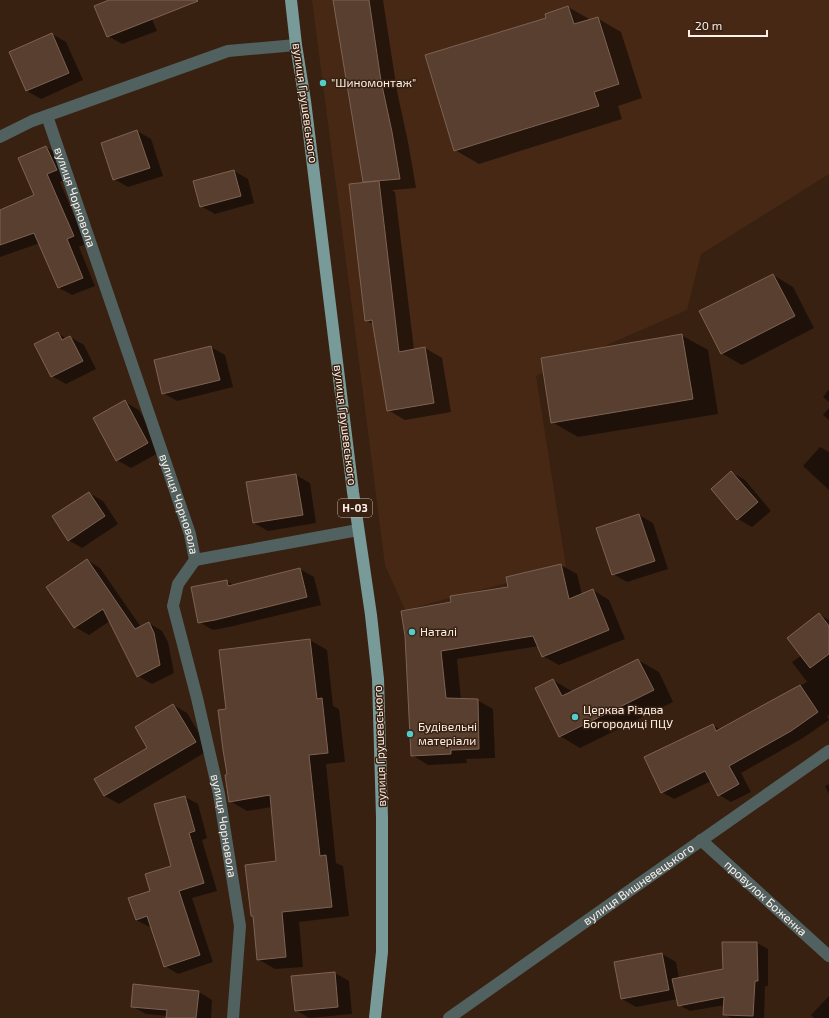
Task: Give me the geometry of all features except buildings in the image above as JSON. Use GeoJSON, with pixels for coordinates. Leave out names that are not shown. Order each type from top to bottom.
{"type":"FeatureCollection","features":[{"type":"Feature","properties":{"kind":"main road","name":"вулиця Грушевського"},"geometry":{"type":"LineString","coordinates":[[291,0],[378,679],[382,817],[382,952],[375,1018]]}},
{"type":"Feature","properties":{"kind":"street"},"geometry":{"type":"LineString","coordinates":[[0,137],[32,121],[228,52],[296,45]]}},
{"type":"Feature","properties":{"kind":"street","name":"вулиця Чорновола"},"geometry":{"type":"LineString","coordinates":[[47,116],[190,534],[195,560],[178,584],[173,606],[197,698],[219,794],[240,926],[233,1018]]}},
{"type":"Feature","properties":{"kind":"street"},"geometry":{"type":"LineString","coordinates":[[195,560],[358,530]]}},
{"type":"Feature","properties":{"kind":"street","name":"вулиця Вишневецького"},"geometry":{"type":"LineString","coordinates":[[449,1018],[829,751]]}},
{"type":"Feature","properties":{"kind":"street","name":"провулок Боженка"},"geometry":{"type":"LineString","coordinates":[[701,840],[829,956]]}},
{"type":"Feature","properties":{"kind":"shaded area"},"geometry":{"type":"Polygon","coordinates":[[[312,0],[829,0],[829,174],[701,254],[687,310],[536,376],[566,567],[405,610],[385,565],[312,0]]]}},
{"type":"Feature","properties":{"kind":"place","name":"\"Шиномонтаж\""},"geometry":{"type":"Point","coordinates":[323,83]}},
{"type":"Feature","properties":{"kind":"place","name":"Наталі"},"geometry":{"type":"Point","coordinates":[412,632]}},
{"type":"Feature","properties":{"kind":"place","name":"Церква Різдва Богородиці ПЦУ"},"geometry":{"type":"Point","coordinates":[575,717]}},
{"type":"Feature","properties":{"kind":"place","name":"Будівельні матеріали"},"geometry":{"type":"Point","coordinates":[410,734]}}]}
